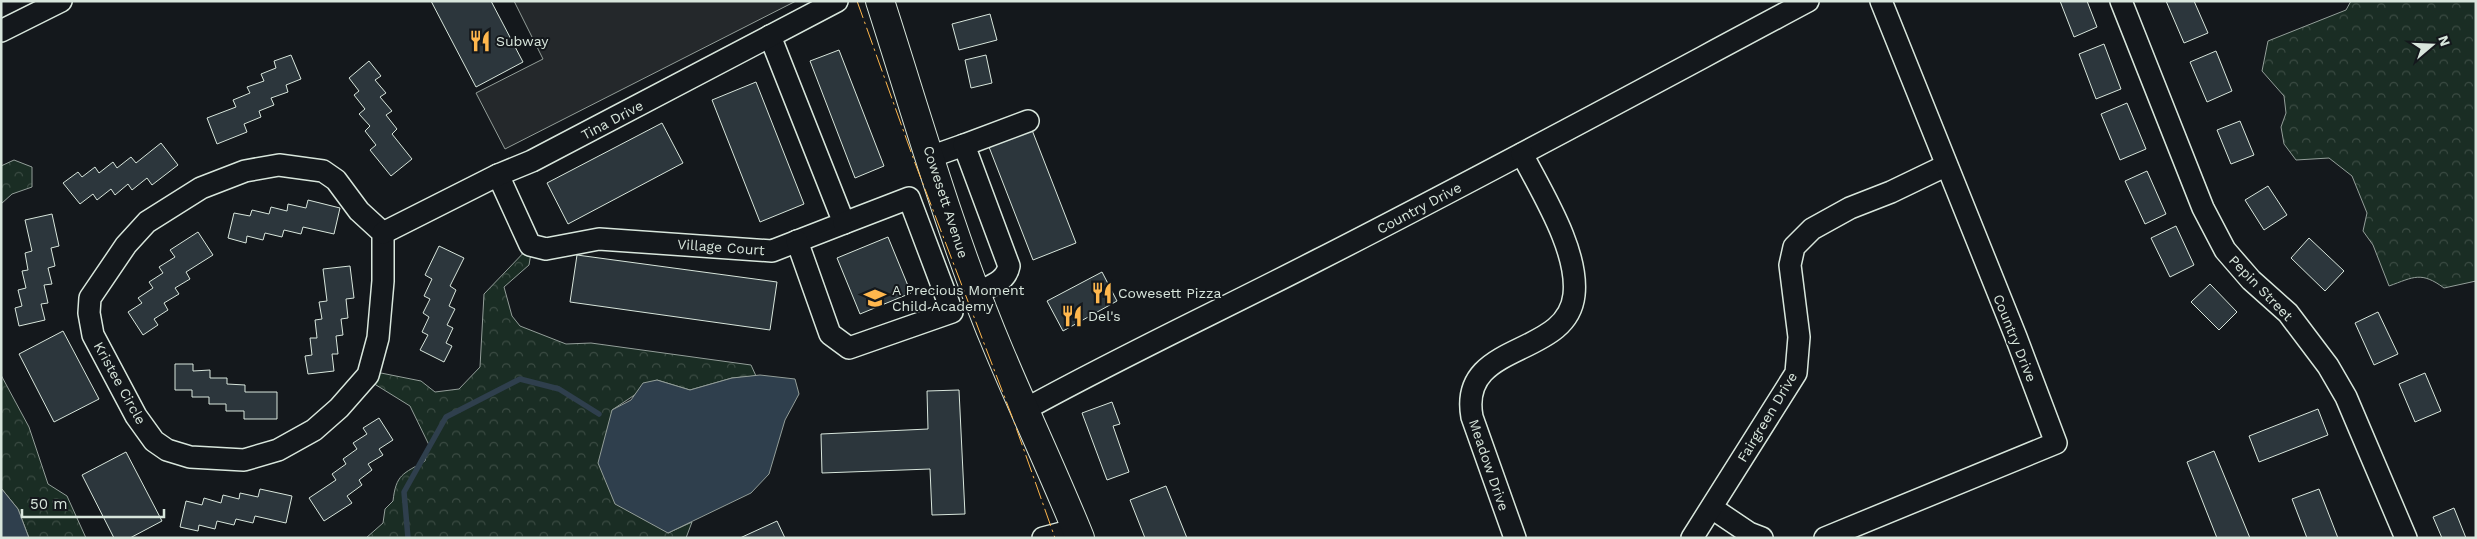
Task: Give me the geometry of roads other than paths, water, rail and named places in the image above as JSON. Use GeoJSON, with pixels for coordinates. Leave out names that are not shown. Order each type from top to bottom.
{"type":"FeatureCollection","features":[{"type":"Feature","properties":{"kind":"main road","name":"Cowesett Avenue"},"geometry":{"type":"LineString","coordinates":[[880,1],[930,157],[977,292],[1000,353],[1026,409],[1078,534]]}},
{"type":"Feature","properties":{"kind":"street"},"geometry":{"type":"LineString","coordinates":[[1,31],[61,1]]}},
{"type":"Feature","properties":{"kind":"street","name":"Tina Drive"},"geometry":{"type":"LineString","coordinates":[[383,233],[498,175],[532,161],[837,1]]}},
{"type":"Feature","properties":{"kind":"street","name":"Country Drive"},"geometry":{"type":"LineString","coordinates":[[1026,409],[1089,374],[1317,261],[1808,1]]}},
{"type":"Feature","properties":{"kind":"street","name":"Country Drive"},"geometry":{"type":"LineString","coordinates":[[1824,538],[2056,443],[2016,337],[1945,166],[1881,1]]}},
{"type":"Feature","properties":{"kind":"street","name":"Pepin Street"},"geometry":{"type":"LineString","coordinates":[[2121,1],[2203,208],[2225,250],[2251,280],[2288,313],[2328,366],[2346,397],[2406,538]]}},
{"type":"Feature","properties":{"kind":"street"},"geometry":{"type":"LineString","coordinates":[[770,36],[844,223]]}},
{"type":"Feature","properties":{"kind":"street"},"geometry":{"type":"LineString","coordinates":[[930,157],[1028,122]]}},
{"type":"Feature","properties":{"kind":"street"},"geometry":{"type":"LineString","coordinates":[[964,145],[1009,266],[1008,274],[1000,281],[977,292]]}},
{"type":"Feature","properties":{"kind":"street","name":"Meadow Drive"},"geometry":{"type":"LineString","coordinates":[[1516,538],[1472,417],[1469,403],[1472,388],[1490,365],[1559,328],[1571,312],[1575,294],[1571,264],[1559,228],[1522,154]]}},
{"type":"Feature","properties":{"kind":"street","name":"Kristee Circle"},"geometry":{"type":"LineString","coordinates":[[279,165],[323,171],[336,180],[359,211],[383,233],[382,291],[378,338],[368,375],[339,408],[314,430],[278,450],[244,460],[190,457],[167,450],[154,441],[136,416],[93,335],[89,313],[90,298],[105,273],[147,222],[201,188],[245,171],[279,165]]}},
{"type":"Feature","properties":{"kind":"street","name":"Fairgreen Drive"},"geometry":{"type":"LineString","coordinates":[[1692,538],[1796,373],[1799,337],[1790,265],[1794,247],[1812,229],[1850,208],[1891,192],[1945,166]]}},
{"type":"Feature","properties":{"kind":"street","name":"Village Court"},"geometry":{"type":"LineString","coordinates":[[498,175],[530,245],[546,249],[599,239],[772,251],[797,241],[909,198],[952,312],[849,348],[830,334],[797,241]]}},
{"type":"Feature","properties":{"kind":"street"},"geometry":{"type":"LineString","coordinates":[[1712,508],[1749,533],[1762,538]]}},
{"type":"Feature","properties":{"kind":"street"},"geometry":{"type":"LineString","coordinates":[[1043,538],[1078,534]]}},
{"type":"Feature","properties":{"kind":"water"},"geometry":{"type":"Polygon","coordinates":[[[760,375],[795,379],[799,394],[785,420],[769,474],[751,493],[668,533],[615,504],[598,463],[612,410],[631,400],[643,383],[657,380],[690,390],[732,378],[760,375]]]}},
{"type":"Feature","properties":{"kind":"water"},"geometry":{"type":"Polygon","coordinates":[[[1,488],[18,509],[29,538],[1,538],[1,488]]]}},
{"type":"Feature","properties":{"kind":"waterway"},"geometry":{"type":"LineString","coordinates":[[408,538],[404,492],[446,417],[520,379],[559,389],[599,414]]}},
{"type":"Feature","properties":{"kind":"place","name":"Subway"},"geometry":{"type":"Point","coordinates":[480,41]}},
{"type":"Feature","properties":{"kind":"place","name":"Cowesett Pizza"},"geometry":{"type":"Point","coordinates":[1102,293]}},
{"type":"Feature","properties":{"kind":"place","name":"A Precious Moment Child Academy"},"geometry":{"type":"Point","coordinates":[875,298]}},
{"type":"Feature","properties":{"kind":"place","name":"Del's"},"geometry":{"type":"Point","coordinates":[1072,316]}}]}
